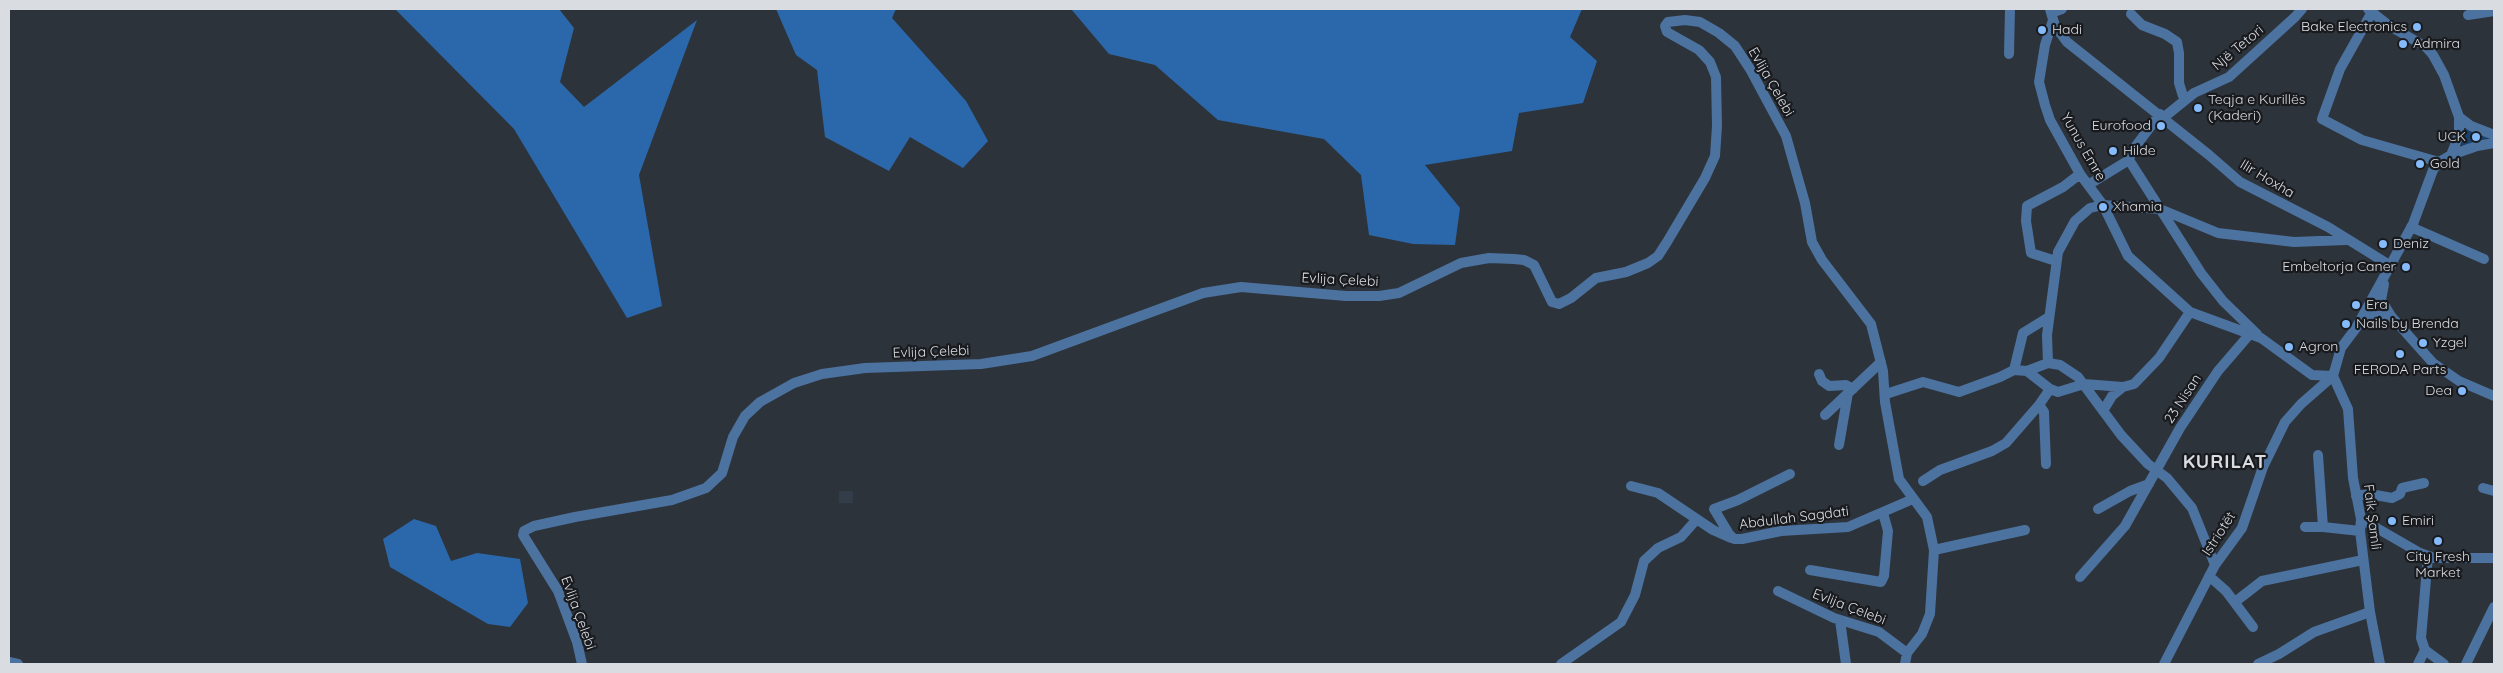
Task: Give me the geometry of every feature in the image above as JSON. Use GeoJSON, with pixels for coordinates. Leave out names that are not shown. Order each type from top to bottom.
{"type":"FeatureCollection","features":[{"type":"Feature","properties":{"kind":"street"},"geometry":{"type":"LineString","coordinates":[[2009,54],[2010,9]]}},
{"type":"Feature","properties":{"kind":"street"},"geometry":{"type":"LineString","coordinates":[[2051,14],[2062,9]]}},
{"type":"Feature","properties":{"kind":"street","name":"Një Tetori"},"geometry":{"type":"LineString","coordinates":[[2129,160],[2132,151],[2161,116],[2188,97],[2229,76],[2295,18],[2302,9]]}},
{"type":"Feature","properties":{"kind":"street"},"geometry":{"type":"LineString","coordinates":[[2439,162],[2362,140],[2322,119],[2340,69],[2369,11],[2388,25],[2426,46],[2433,55],[2459,117],[2459,135],[2451,156]]}},
{"type":"Feature","properties":{"kind":"street"},"geometry":{"type":"LineString","coordinates":[[2468,15],[2494,11]]}},
{"type":"Feature","properties":{"kind":"street","name":"Ilir Hoxha"},"geometry":{"type":"LineString","coordinates":[[2051,14],[2067,42],[2161,116],[2240,182],[2328,227],[2346,240],[2391,266]]}},
{"type":"Feature","properties":{"kind":"street","name":"Yunus Emre"},"geometry":{"type":"LineString","coordinates":[[2051,14],[2039,82],[2050,120],[2080,174],[2103,204],[2128,256],[2190,312],[2261,338],[2312,375],[2333,376]]}},
{"type":"Feature","properties":{"kind":"street"},"geometry":{"type":"LineString","coordinates":[[2132,14],[2142,25],[2165,34],[2177,42],[2180,53],[2179,83],[2183,96],[2188,97]]}},
{"type":"Feature","properties":{"kind":"street","name":"Evlija Çelebi"},"geometry":{"type":"LineString","coordinates":[[582,664],[574,633],[558,591],[523,535],[524,531],[534,526],[672,500],[706,488],[722,473],[733,436],[745,416],[760,402],[794,383],[822,374],[866,368],[982,364],[1032,356],[1203,293],[1241,287],[1346,296],[1379,296],[1399,293],[1461,264],[1489,258],[1514,259],[1524,260],[1534,265],[1552,302],[1559,304],[1571,298],[1596,278],[1626,272],[1648,263],[1658,256],[1667,242],[1705,178],[1715,156],[1717,126],[1716,77],[1710,62],[1699,50],[1667,32],[1665,26],[1673,20],[1700,22],[1720,33],[1735,46],[1750,69],[1786,136],[1805,203],[1812,242],[1822,260],[1871,324],[1881,362],[1886,394],[1885,402],[1899,479],[1926,517],[1934,550],[1930,614],[1922,634],[1907,654],[1905,664]]}},
{"type":"Feature","properties":{"kind":"street"},"geometry":{"type":"LineString","coordinates":[[2459,117],[2471,126],[2494,135]]}},
{"type":"Feature","properties":{"kind":"street"},"geometry":{"type":"LineString","coordinates":[[2333,376],[2341,348],[2385,278],[2411,227],[2433,170],[2439,162],[2451,156],[2477,146],[2494,143]]}},
{"type":"Feature","properties":{"kind":"street"},"geometry":{"type":"LineString","coordinates":[[2088,185],[2129,160],[2201,273],[2240,319],[2261,338]]}},
{"type":"Feature","properties":{"kind":"street"},"geometry":{"type":"LineString","coordinates":[[2056,261],[2030,253],[2026,221],[2027,206],[2063,187],[2080,174]]}},
{"type":"Feature","properties":{"kind":"street"},"geometry":{"type":"LineString","coordinates":[[2048,363],[2050,313],[2058,252],[2076,221],[2090,208],[2103,204],[2160,209],[2218,232],[2294,242],[2346,240]]}},
{"type":"Feature","properties":{"kind":"street"},"geometry":{"type":"LineString","coordinates":[[2411,227],[2484,259]]}},
{"type":"Feature","properties":{"kind":"street"},"geometry":{"type":"LineString","coordinates":[[2385,278],[2381,300],[2391,316],[2433,363],[2459,381],[2494,396]]}},
{"type":"Feature","properties":{"kind":"street"},"geometry":{"type":"LineString","coordinates":[[2027,371],[2050,389],[2058,392],[2084,384],[2123,387],[2134,384],[2159,358],[2190,312]]}},
{"type":"Feature","properties":{"kind":"street"},"geometry":{"type":"LineString","coordinates":[[2014,370],[2024,333],[2050,313]]}},
{"type":"Feature","properties":{"kind":"street"},"geometry":{"type":"LineString","coordinates":[[2361,319],[2372,316],[2391,316]]}},
{"type":"Feature","properties":{"kind":"street","name":"23 Nisan"},"geometry":{"type":"LineString","coordinates":[[2080,577],[2125,526],[2180,428],[2216,375],[2249,335]]}},
{"type":"Feature","properties":{"kind":"street"},"geometry":{"type":"LineString","coordinates":[[1825,415],[1881,362]]}},
{"type":"Feature","properties":{"kind":"street"},"geometry":{"type":"LineString","coordinates":[[1886,394],[1923,382],[1959,392],[2014,370],[2027,371],[2048,363],[2060,365],[2084,384],[2136,453],[2167,478],[2192,508],[2215,565]]}},
{"type":"Feature","properties":{"kind":"street"},"geometry":{"type":"LineString","coordinates":[[1819,374],[1822,381],[1829,386],[1846,385],[1851,391]]}},
{"type":"Feature","properties":{"kind":"street","name":"Faik Şamli"},"geometry":{"type":"LineString","coordinates":[[2333,376],[2348,409],[2356,496],[2361,519],[2360,532],[2363,560],[2380,664]]}},
{"type":"Feature","properties":{"kind":"street","name":"Istriotët"},"geometry":{"type":"LineString","coordinates":[[2164,664],[2215,565],[2242,528],[2263,467],[2285,422],[2301,404],[2333,376]]}},
{"type":"Feature","properties":{"kind":"street"},"geometry":{"type":"LineString","coordinates":[[2103,411],[2112,396],[2123,387]]}},
{"type":"Feature","properties":{"kind":"street"},"geometry":{"type":"LineString","coordinates":[[1923,481],[1940,470],[1992,452],[2006,443],[2039,406],[2050,389]]}},
{"type":"Feature","properties":{"kind":"street"},"geometry":{"type":"LineString","coordinates":[[1839,445],[1851,391]]}},
{"type":"Feature","properties":{"kind":"street"},"geometry":{"type":"LineString","coordinates":[[2039,406],[2044,412],[2046,464]]}},
{"type":"Feature","properties":{"kind":"street"},"geometry":{"type":"LineString","coordinates":[[2318,455],[2323,527]]}},
{"type":"Feature","properties":{"kind":"street","name":"Abdullah Sagdati"},"geometry":{"type":"LineString","coordinates":[[1790,474],[1738,500],[1714,509],[1722,524],[1734,539],[1807,528],[1819,530],[1848,527],[1913,499]]}},
{"type":"Feature","properties":{"kind":"street"},"geometry":{"type":"LineString","coordinates":[[2356,496],[2370,494],[2392,498],[2400,494],[2402,488],[2424,483]]}},
{"type":"Feature","properties":{"kind":"street"},"geometry":{"type":"LineString","coordinates":[[2098,509],[2130,491],[2150,484]]}},
{"type":"Feature","properties":{"kind":"street"},"geometry":{"type":"LineString","coordinates":[[1631,486],[1658,493],[1713,530],[1734,539]]}},
{"type":"Feature","properties":{"kind":"street"},"geometry":{"type":"LineString","coordinates":[[2483,488],[2494,492]]}},
{"type":"Feature","properties":{"kind":"street"},"geometry":{"type":"LineString","coordinates":[[1810,570],[1881,582],[1884,576],[1888,531],[1883,513]]}},
{"type":"Feature","properties":{"kind":"street"},"geometry":{"type":"LineString","coordinates":[[1562,664],[1621,622],[1635,595],[1644,560],[1658,548],[1681,537],[1697,519]]}},
{"type":"Feature","properties":{"kind":"street"},"geometry":{"type":"LineString","coordinates":[[2361,519],[2434,558],[2494,558]]}},
{"type":"Feature","properties":{"kind":"street"},"geometry":{"type":"LineString","coordinates":[[2306,527],[2323,527],[2360,532]]}},
{"type":"Feature","properties":{"kind":"street"},"geometry":{"type":"LineString","coordinates":[[1934,550],[2025,530]]}},
{"type":"Feature","properties":{"kind":"street"},"geometry":{"type":"LineString","coordinates":[[2428,556],[2421,638],[2425,650],[2444,664]]}},
{"type":"Feature","properties":{"kind":"street"},"geometry":{"type":"LineString","coordinates":[[2235,602],[2262,581],[2363,560]]}},
{"type":"Feature","properties":{"kind":"street"},"geometry":{"type":"LineString","coordinates":[[2209,576],[2235,602],[2253,627]]}},
{"type":"Feature","properties":{"kind":"street","name":"Evlija Çelebi"},"geometry":{"type":"LineString","coordinates":[[1778,591],[1840,620],[1879,632],[1907,654]]}},
{"type":"Feature","properties":{"kind":"street"},"geometry":{"type":"LineString","coordinates":[[2466,664],[2494,607]]}},
{"type":"Feature","properties":{"kind":"street"},"geometry":{"type":"LineString","coordinates":[[2258,664],[2279,654],[2314,632],[2370,612]]}},
{"type":"Feature","properties":{"kind":"street"},"geometry":{"type":"LineString","coordinates":[[1840,620],[1846,664]]}},
{"type":"Feature","properties":{"kind":"street"},"geometry":{"type":"LineString","coordinates":[[2418,664],[2425,650]]}},
{"type":"Feature","properties":{"kind":"street"},"geometry":{"type":"LineString","coordinates":[[9,662],[18,664]]}},
{"type":"Feature","properties":{"kind":"shaded area"},"geometry":{"type":"Polygon","coordinates":[[[395,9],[559,9],[574,28],[560,82],[584,107],[697,20],[639,175],[662,306],[627,318],[514,129],[395,9]]]}},
{"type":"Feature","properties":{"kind":"shaded area"},"geometry":{"type":"Polygon","coordinates":[[[776,9],[896,9],[892,18],[966,101],[988,141],[963,168],[910,137],[889,171],[825,137],[817,70],[796,55],[776,9]]]}},
{"type":"Feature","properties":{"kind":"shaded area"},"geometry":{"type":"Polygon","coordinates":[[[1071,9],[1582,9],[1570,37],[1597,61],[1583,103],[1519,113],[1512,151],[1425,165],[1460,208],[1455,245],[1413,244],[1369,235],[1361,175],[1324,139],[1218,120],[1155,65],[1109,54],[1071,9]]]}},
{"type":"Feature","properties":{"kind":"shaded area"},"geometry":{"type":"Polygon","coordinates":[[[2468,125],[2488,135],[2486,140],[2465,148],[2462,145],[2464,132],[2468,125]]]}},
{"type":"Feature","properties":{"kind":"shaded area"},"geometry":{"type":"Polygon","coordinates":[[[839,491],[853,491],[853,503],[839,503],[839,491]]]}},
{"type":"Feature","properties":{"kind":"shaded area"},"geometry":{"type":"Polygon","coordinates":[[[414,519],[436,526],[451,561],[477,553],[520,559],[528,603],[510,627],[488,624],[390,567],[383,539],[414,519]]]}},
{"type":"Feature","properties":{"kind":"place","name":"Bake Electronics"},"geometry":{"type":"Point","coordinates":[2417,27]}},
{"type":"Feature","properties":{"kind":"place","name":"Hadi"},"geometry":{"type":"Point","coordinates":[2042,30]}},
{"type":"Feature","properties":{"kind":"place","name":"Admira"},"geometry":{"type":"Point","coordinates":[2403,44]}},
{"type":"Feature","properties":{"kind":"place","name":"Teqja e Kurillës (Kaderi)"},"geometry":{"type":"Point","coordinates":[2198,108]}},
{"type":"Feature","properties":{"kind":"place","name":"Eurofood"},"geometry":{"type":"Point","coordinates":[2161,126]}},
{"type":"Feature","properties":{"kind":"place","name":"UCK"},"geometry":{"type":"Point","coordinates":[2476,137]}},
{"type":"Feature","properties":{"kind":"place","name":"Hilde"},"geometry":{"type":"Point","coordinates":[2113,151]}},
{"type":"Feature","properties":{"kind":"place","name":"Gold"},"geometry":{"type":"Point","coordinates":[2420,164]}},
{"type":"Feature","properties":{"kind":"place","name":"Xhamia"},"geometry":{"type":"Point","coordinates":[2103,207]}},
{"type":"Feature","properties":{"kind":"place","name":"Deniz"},"geometry":{"type":"Point","coordinates":[2383,244]}},
{"type":"Feature","properties":{"kind":"place","name":"Embeltorja Caner"},"geometry":{"type":"Point","coordinates":[2406,267]}},
{"type":"Feature","properties":{"kind":"place","name":"Era"},"geometry":{"type":"Point","coordinates":[2356,305]}},
{"type":"Feature","properties":{"kind":"place","name":"Nails by Brenda"},"geometry":{"type":"Point","coordinates":[2346,324]}},
{"type":"Feature","properties":{"kind":"place","name":"Yzgel"},"geometry":{"type":"Point","coordinates":[2423,343]}},
{"type":"Feature","properties":{"kind":"place","name":"Agron"},"geometry":{"type":"Point","coordinates":[2289,347]}},
{"type":"Feature","properties":{"kind":"place","name":"FERODA Parts"},"geometry":{"type":"Point","coordinates":[2400,354]}},
{"type":"Feature","properties":{"kind":"place","name":"Dea"},"geometry":{"type":"Point","coordinates":[2462,391]}},
{"type":"Feature","properties":{"kind":"place","name":"Emiri"},"geometry":{"type":"Point","coordinates":[2392,521]}},
{"type":"Feature","properties":{"kind":"place","name":"City Fresh Market"},"geometry":{"type":"Point","coordinates":[2438,541]}},
{"type":"Feature","properties":{"kind":"district","name":"KURILAT"},"geometry":{"type":"Point","coordinates":[2225,462]}}]}
